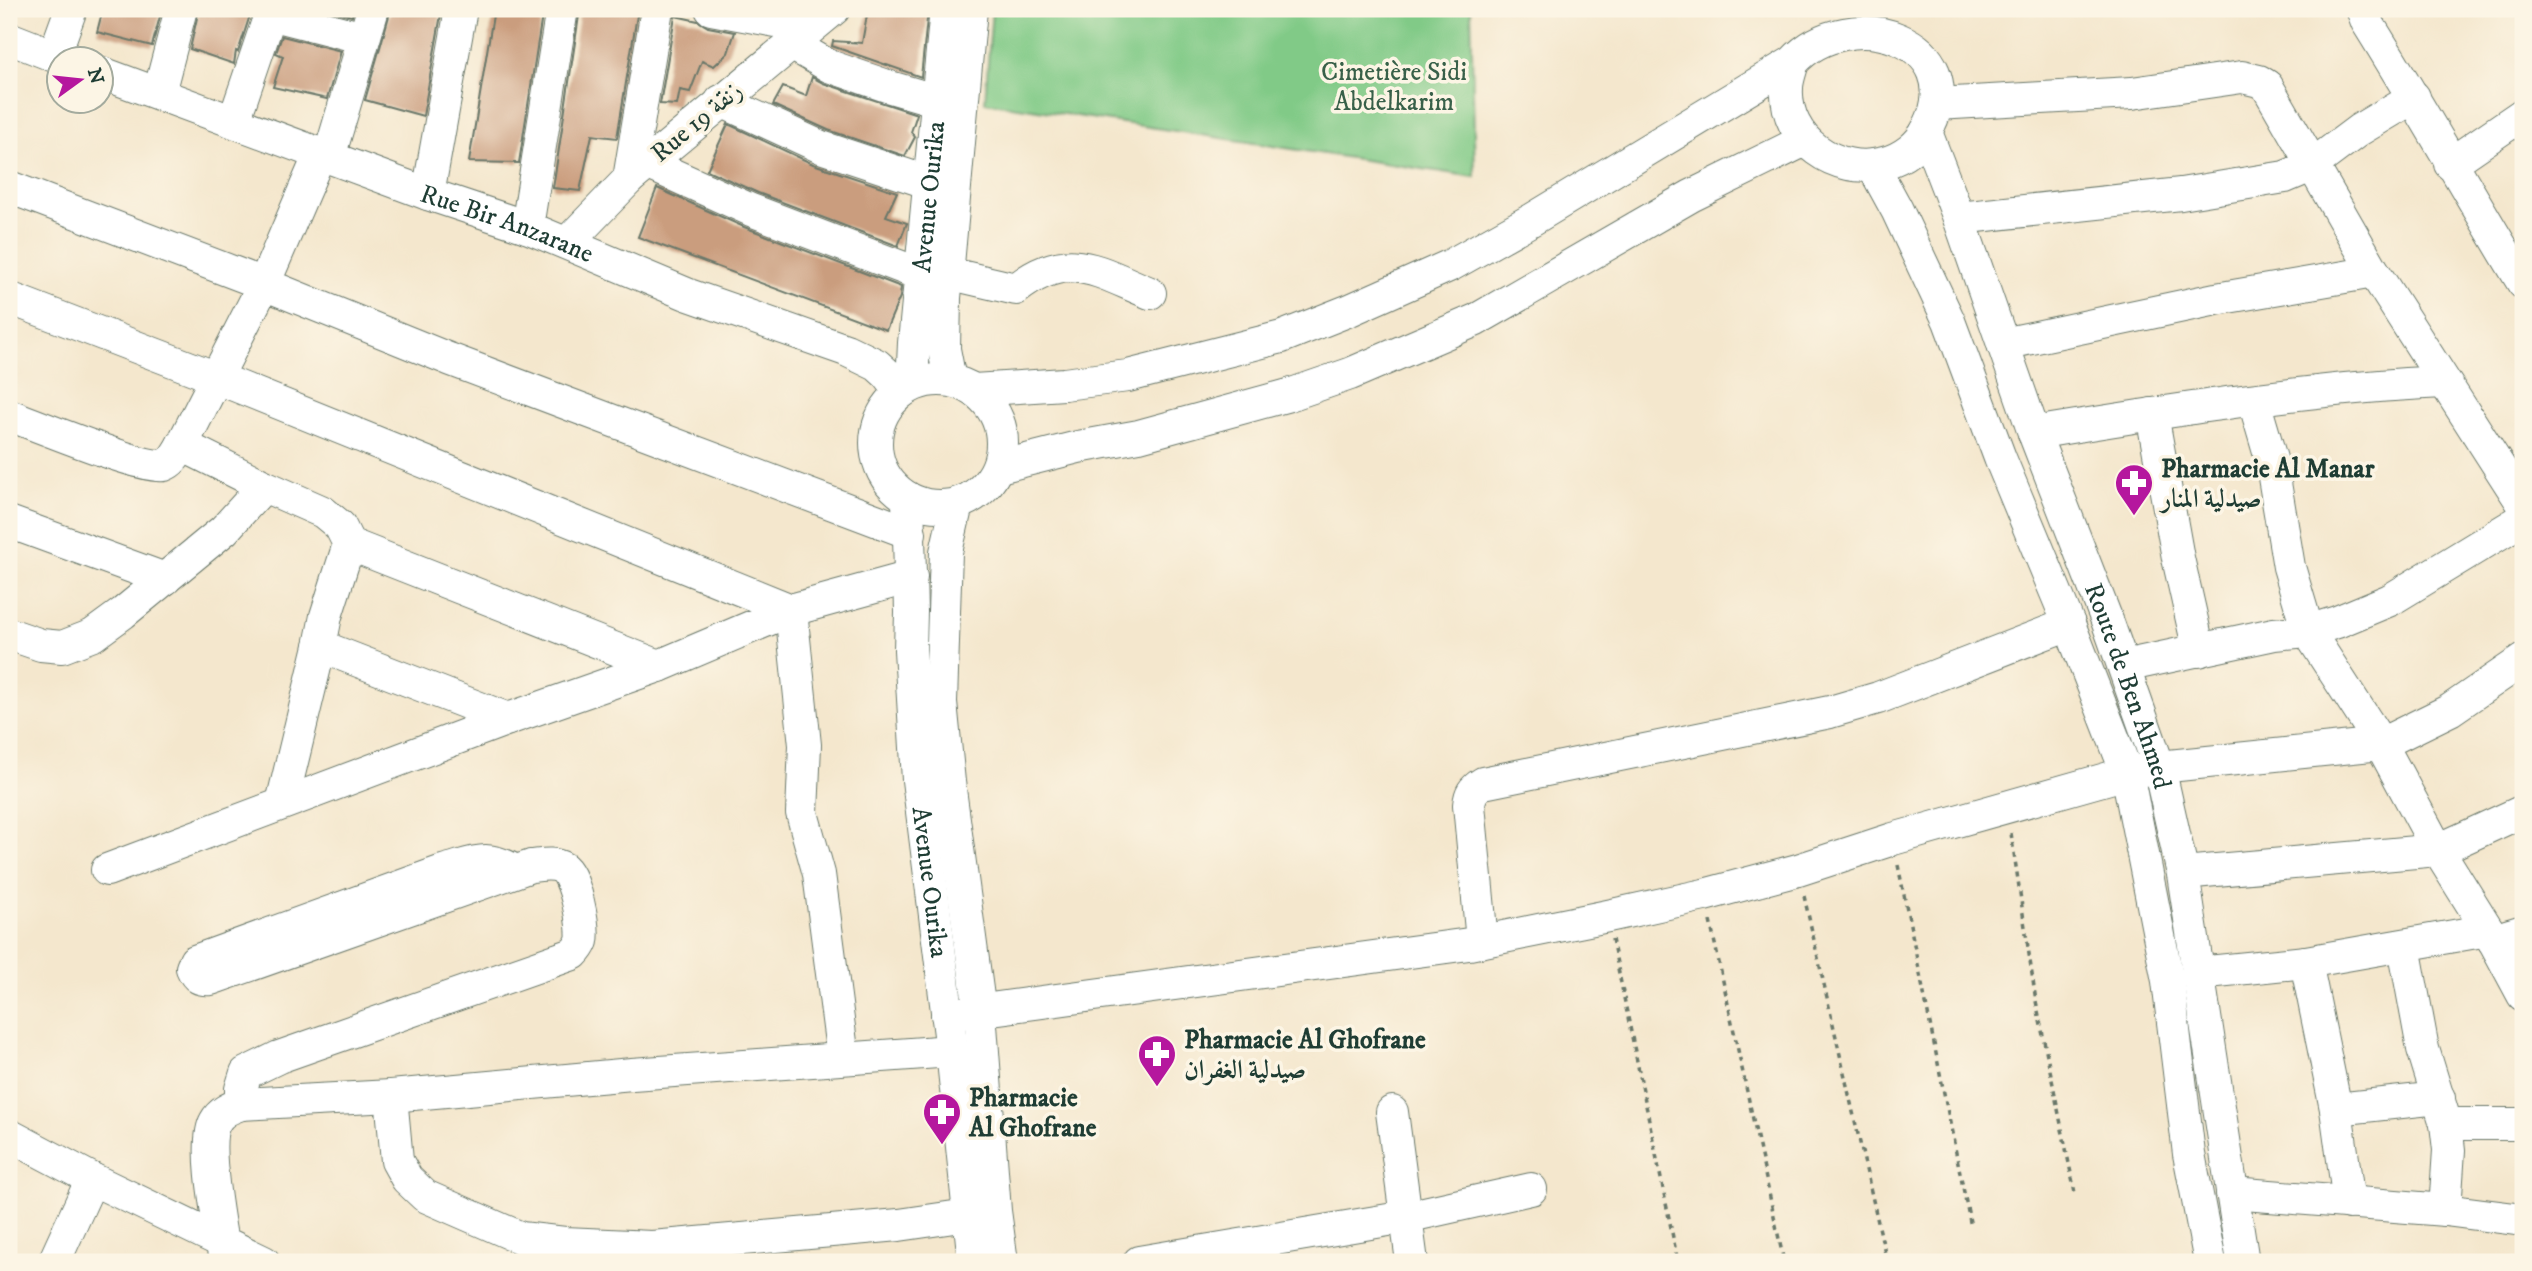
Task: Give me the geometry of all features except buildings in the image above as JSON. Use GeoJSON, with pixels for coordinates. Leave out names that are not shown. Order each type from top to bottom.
{"type":"FeatureCollection","features":[{"type":"Feature","properties":{"kind":"street"},"geometry":{"type":"LineString","coordinates":[[62,46],[71,9]]}},
{"type":"Feature","properties":{"kind":"street"},"geometry":{"type":"LineString","coordinates":[[159,93],[181,9]]}},
{"type":"Feature","properties":{"kind":"street"},"geometry":{"type":"LineString","coordinates":[[428,194],[461,9]]}},
{"type":"Feature","properties":{"kind":"street"},"geometry":{"type":"LineString","coordinates":[[527,227],[562,9]]}},
{"type":"Feature","properties":{"kind":"street"},"geometry":{"type":"LineString","coordinates":[[657,9],[638,171],[934,274],[1016,289],[1030,278],[1056,266],[1085,266],[1150,293]]}},
{"type":"Feature","properties":{"kind":"street"},"geometry":{"type":"LineString","coordinates":[[711,9],[811,26],[829,66],[890,88],[938,101]]}},
{"type":"Feature","properties":{"kind":"street","name":"Avenue Ourika"},"geometry":{"type":"LineString","coordinates":[[947,9],[930,183],[934,274],[944,349],[962,385]]}},
{"type":"Feature","properties":{"kind":"street","name":"Avenue Ourika"},"geometry":{"type":"LineString","coordinates":[[907,388],[934,274],[971,9]]}},
{"type":"Feature","properties":{"kind":"street"},"geometry":{"type":"LineString","coordinates":[[2362,9],[2367,22],[2414,96],[2451,164],[2523,283]]}},
{"type":"Feature","properties":{"kind":"street"},"geometry":{"type":"LineString","coordinates":[[9,415],[154,466],[167,464],[175,457],[264,284],[325,155],[368,23],[271,11],[234,121]]}},
{"type":"Feature","properties":{"kind":"street","name":"Route de Ben Ahmed"},"geometry":{"type":"LineString","coordinates":[[1931,118],[1903,155],[1873,166],[1835,162],[1819,153],[1805,140],[1791,116],[1787,89],[1793,62],[1803,44],[1817,30],[1857,12],[1891,15],[1913,35],[1929,55],[1937,79],[1931,118],[1959,218],[2034,433],[2124,666],[2159,766],[2183,873],[2243,1262]]}},
{"type":"Feature","properties":{"kind":"street","name":"Rue 19 زنقة"},"geometry":{"type":"LineString","coordinates":[[567,243],[638,171],[811,26]]}},
{"type":"Feature","properties":{"kind":"street"},"geometry":{"type":"LineString","coordinates":[[9,38],[46,53]]}},
{"type":"Feature","properties":{"kind":"street"},"geometry":{"type":"LineString","coordinates":[[962,385],[994,411],[1000,424],[1002,453],[999,467],[989,484],[975,496],[957,504],[932,506],[908,498],[891,485],[880,467],[876,446],[878,426],[887,407],[907,388],[930,380],[962,385],[1064,384],[1128,376],[1282,337],[1451,265],[1793,62]]}},
{"type":"Feature","properties":{"kind":"street"},"geometry":{"type":"LineString","coordinates":[[1931,118],[2132,93],[2242,76],[2267,86],[2374,272],[2523,504]]}},
{"type":"Feature","properties":{"kind":"street","name":"Rue Bir Anzarane"},"geometry":{"type":"LineString","coordinates":[[116,78],[428,194],[527,227],[690,295],[846,350],[877,365],[907,388]]}},
{"type":"Feature","properties":{"kind":"street"},"geometry":{"type":"LineString","coordinates":[[1959,218],[2182,194],[2286,177],[2311,166],[2359,130],[2414,96]]}},
{"type":"Feature","properties":{"kind":"street"},"geometry":{"type":"LineString","coordinates":[[721,101],[821,148],[930,183]]}},
{"type":"Feature","properties":{"kind":"street"},"geometry":{"type":"LineString","coordinates":[[2451,164],[2523,114]]}},
{"type":"Feature","properties":{"kind":"street"},"geometry":{"type":"LineString","coordinates":[[999,467],[1078,447],[1139,436],[1289,395],[1350,373],[1476,320],[1690,196],[1805,140]]}},
{"type":"Feature","properties":{"kind":"street","name":"Route de Ben Ahmed"},"geometry":{"type":"LineString","coordinates":[[1873,166],[1897,210],[1949,321],[2000,458],[2127,773],[2168,981],[2189,1154],[2210,1262]]}},
{"type":"Feature","properties":{"kind":"street"},"geometry":{"type":"LineString","coordinates":[[9,187],[264,284],[449,359],[910,533]]}},
{"type":"Feature","properties":{"kind":"street"},"geometry":{"type":"LineString","coordinates":[[2003,344],[2202,302],[2374,272]]}},
{"type":"Feature","properties":{"kind":"street"},"geometry":{"type":"LineString","coordinates":[[9,298],[217,378],[791,610]]}},
{"type":"Feature","properties":{"kind":"street"},"geometry":{"type":"LineString","coordinates":[[2034,433],[2152,414],[2374,385],[2444,382]]}},
{"type":"Feature","properties":{"kind":"street"},"geometry":{"type":"LineString","coordinates":[[2254,401],[2271,459],[2289,567],[2308,631],[2381,744],[2438,850],[2523,995]]}},
{"type":"Feature","properties":{"kind":"street"},"geometry":{"type":"LineString","coordinates":[[2152,414],[2178,558],[2199,651]]}},
{"type":"Feature","properties":{"kind":"street"},"geometry":{"type":"LineString","coordinates":[[181,445],[323,512],[340,526],[349,544],[659,666]]}},
{"type":"Feature","properties":{"kind":"street"},"geometry":{"type":"LineString","coordinates":[[9,634],[41,645],[62,647],[93,635],[224,530],[264,486]]}},
{"type":"Feature","properties":{"kind":"street","name":"Avenue Ourika"},"geometry":{"type":"LineString","coordinates":[[908,498],[910,650],[918,780],[952,1051],[981,1212],[1002,1262]]}},
{"type":"Feature","properties":{"kind":"street","name":"Avenue Ourika"},"geometry":{"type":"LineString","coordinates":[[957,504],[946,552],[941,702],[980,1012],[981,1212],[974,1262]]}},
{"type":"Feature","properties":{"kind":"street"},"geometry":{"type":"LineString","coordinates":[[2124,666],[2274,634],[2308,631],[2390,600],[2523,520]]}},
{"type":"Feature","properties":{"kind":"street"},"geometry":{"type":"LineString","coordinates":[[9,522],[165,579]]}},
{"type":"Feature","properties":{"kind":"street"},"geometry":{"type":"LineString","coordinates":[[282,803],[326,616],[349,544]]}},
{"type":"Feature","properties":{"kind":"street"},"geometry":{"type":"LineString","coordinates":[[107,870],[508,719],[659,666],[791,610],[911,577]]}},
{"type":"Feature","properties":{"kind":"street"},"geometry":{"type":"LineString","coordinates":[[791,610],[805,745],[802,813],[819,874],[843,1058]]}},
{"type":"Feature","properties":{"kind":"street"},"geometry":{"type":"LineString","coordinates":[[1482,941],[1469,806],[1470,795],[1483,783],[1830,712],[1878,698],[2069,624]]}},
{"type":"Feature","properties":{"kind":"street"},"geometry":{"type":"LineString","coordinates":[[320,646],[508,719]]}},
{"type":"Feature","properties":{"kind":"street"},"geometry":{"type":"LineString","coordinates":[[947,1015],[1482,941],[1704,895],[2127,773],[2159,766],[2381,744],[2520,669]]}},
{"type":"Feature","properties":{"kind":"street"},"geometry":{"type":"LineString","coordinates":[[2183,873],[2438,850],[2523,811]]}},
{"type":"Feature","properties":{"kind":"street"},"geometry":{"type":"LineString","coordinates":[[241,1104],[241,1089],[246,1073],[260,1066],[304,1048],[573,954],[582,941],[583,926],[567,872],[558,865],[549,864],[515,871],[211,979],[198,978],[192,968],[195,961],[443,871],[490,860],[499,861],[515,871]]}},
{"type":"Feature","properties":{"kind":"street"},"geometry":{"type":"LineString","coordinates":[[2198,973],[2306,962],[2523,931]]}},
{"type":"Feature","properties":{"kind":"street"},"geometry":{"type":"LineString","coordinates":[[2404,946],[2423,1049],[2442,1111],[2449,1150],[2445,1210]]}},
{"type":"Feature","properties":{"kind":"street"},"geometry":{"type":"LineString","coordinates":[[2306,962],[2336,1110],[2349,1203]]}},
{"type":"Feature","properties":{"kind":"street"},"geometry":{"type":"LineString","coordinates":[[223,1252],[211,1156],[211,1131],[216,1119],[226,1109],[241,1104],[391,1096],[632,1074],[952,1051]]}},
{"type":"Feature","properties":{"kind":"street"},"geometry":{"type":"LineString","coordinates":[[391,1096],[397,1161],[407,1179],[425,1196],[521,1238],[652,1254],[900,1225],[981,1212]]}},
{"type":"Feature","properties":{"kind":"street"},"geometry":{"type":"LineString","coordinates":[[2336,1110],[2442,1111],[2523,1124]]}},
{"type":"Feature","properties":{"kind":"street"},"geometry":{"type":"LineString","coordinates":[[1392,1112],[1412,1262]]}},
{"type":"Feature","properties":{"kind":"street"},"geometry":{"type":"LineString","coordinates":[[9,1135],[223,1252],[264,1262]]}},
{"type":"Feature","properties":{"kind":"street"},"geometry":{"type":"LineString","coordinates":[[54,1262],[92,1179]]}},
{"type":"Feature","properties":{"kind":"street"},"geometry":{"type":"LineString","coordinates":[[1139,1262],[1406,1217],[1531,1189]]}},
{"type":"Feature","properties":{"kind":"street"},"geometry":{"type":"LineString","coordinates":[[2232,1193],[2445,1210],[2523,1220]]}},
{"type":"Feature","properties":{"kind":"path"},"geometry":{"type":"LineString","coordinates":[[2007,807],[2036,1001],[2075,1193]]}},
{"type":"Feature","properties":{"kind":"path"},"geometry":{"type":"LineString","coordinates":[[1893,839],[1971,1227]]}},
{"type":"Feature","properties":{"kind":"path"},"geometry":{"type":"LineString","coordinates":[[1798,870],[1887,1262]]}},
{"type":"Feature","properties":{"kind":"path"},"geometry":{"type":"LineString","coordinates":[[1704,895],[1784,1262]]}},
{"type":"Feature","properties":{"kind":"path"},"geometry":{"type":"LineString","coordinates":[[1608,916],[1678,1262]]}},
{"type":"Feature","properties":{"kind":"green space","name":"Cimetière Sidi Abdelkarim"},"geometry":{"type":"Polygon","coordinates":[[[992,9],[1471,9],[1475,177],[985,102],[992,9]]]}},
{"type":"Feature","properties":{"kind":"place","name":"Pharmacie Al Manar صيدلية المنار"},"geometry":{"type":"Point","coordinates":[2134,517]}},
{"type":"Feature","properties":{"kind":"place","name":"Pharmacie Al Ghofrane صيدلية الغفران"},"geometry":{"type":"Point","coordinates":[1157,1088]}},
{"type":"Feature","properties":{"kind":"place","name":"Pharmacie Al Ghofrane"},"geometry":{"type":"Point","coordinates":[942,1146]}}]}
